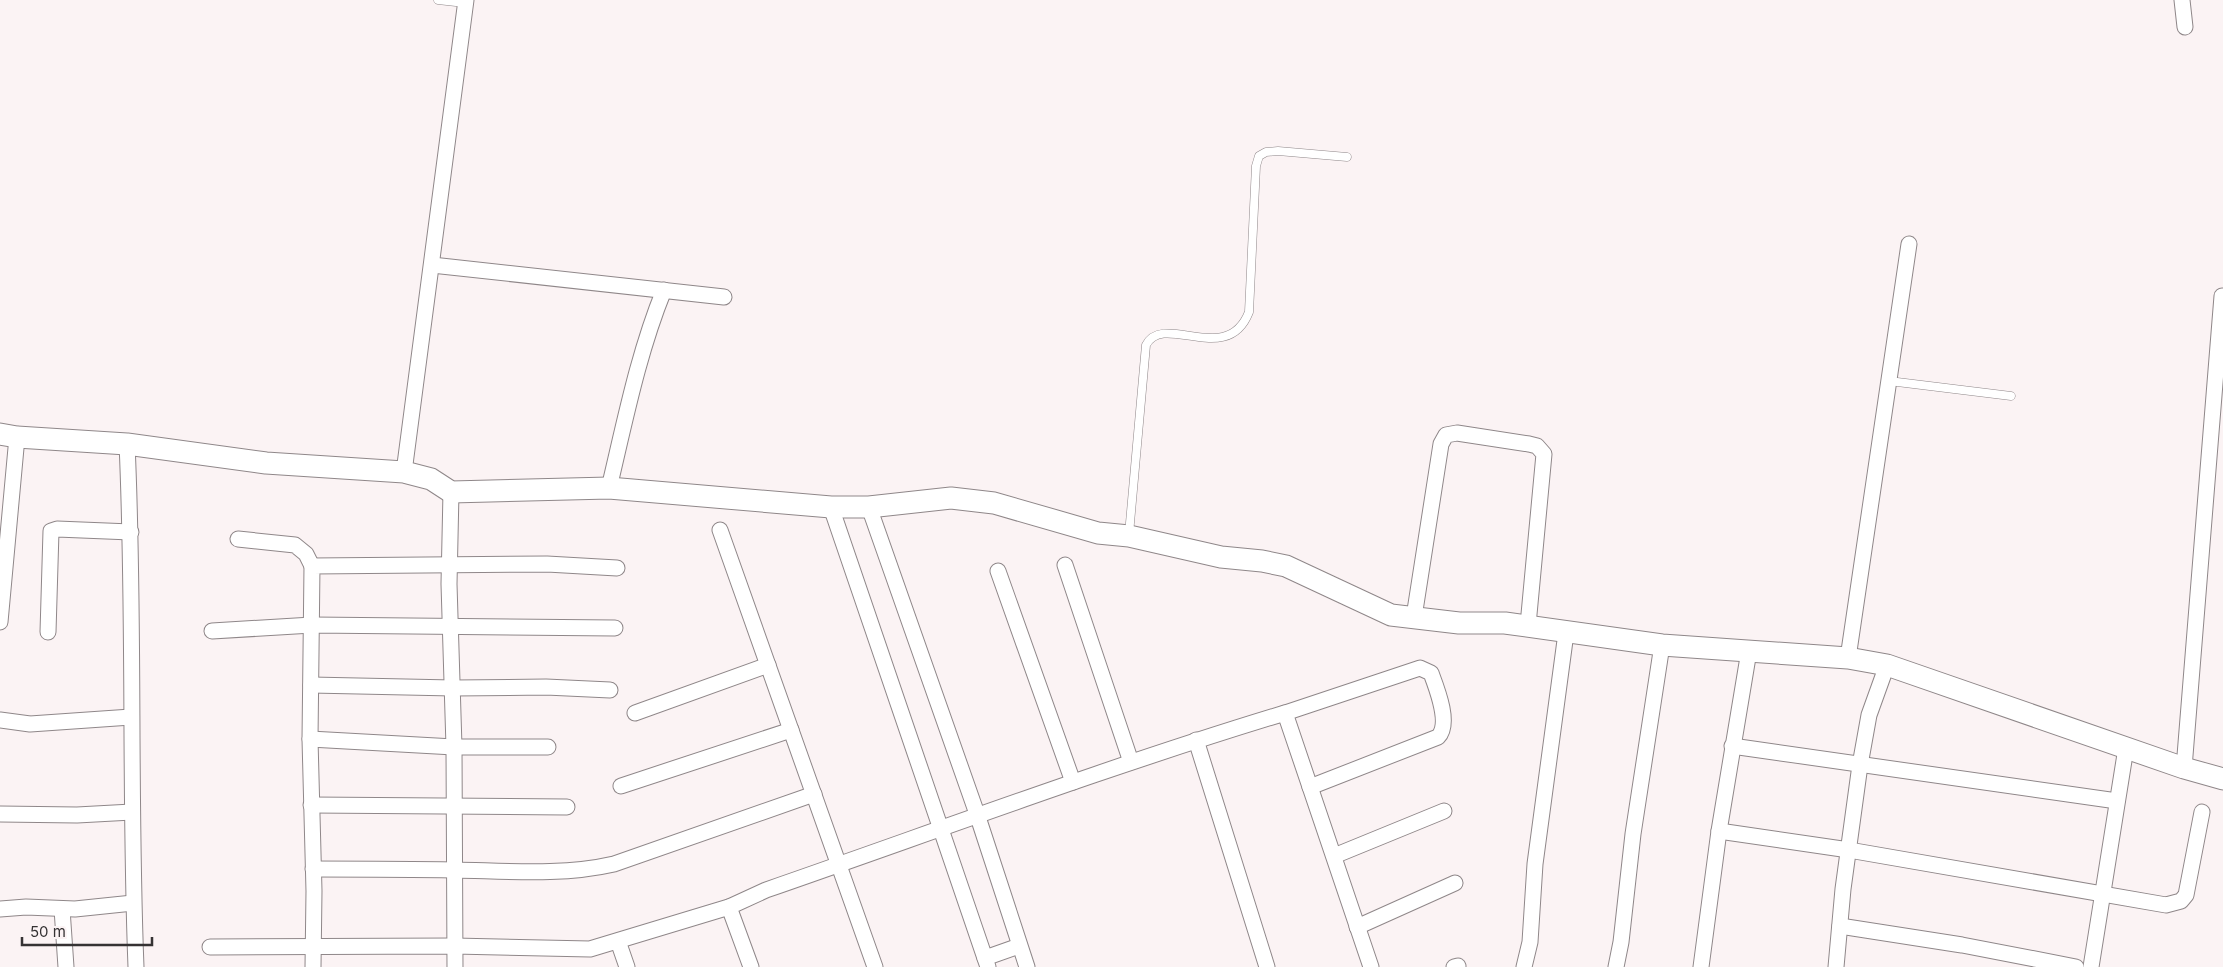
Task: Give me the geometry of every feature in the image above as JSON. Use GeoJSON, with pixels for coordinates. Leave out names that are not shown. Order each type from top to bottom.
{"type":"FeatureCollection","features":[{"type":"Feature","properties":{"kind":"street"},"geometry":{"type":"LineString","coordinates":[[2182,0],[2185,27]]}},
{"type":"Feature","properties":{"kind":"street"},"geometry":{"type":"LineString","coordinates":[[404,472],[465,2]]}},
{"type":"Feature","properties":{"kind":"street"},"geometry":{"type":"LineString","coordinates":[[1848,658],[1909,244]]}},
{"type":"Feature","properties":{"kind":"street"},"geometry":{"type":"LineString","coordinates":[[432,265],[724,297]]}},
{"type":"Feature","properties":{"kind":"street"},"geometry":{"type":"LineString","coordinates":[[609,488],[640,357],[649,326],[664,290]]}},
{"type":"Feature","properties":{"kind":"street"},"geometry":{"type":"LineString","coordinates":[[2184,768],[2222,296]]}},
{"type":"Feature","properties":{"kind":"street"},"geometry":{"type":"LineString","coordinates":[[1414,617],[1441,444],[1446,435],[1457,433],[1529,444],[1536,446],[1544,454],[1528,626]]}},
{"type":"Feature","properties":{"kind":"street"},"geometry":{"type":"LineString","coordinates":[[0,622],[8,436],[127,444],[266,463],[404,472],[431,479],[451,492],[609,488],[831,506],[868,507],[950,498],[994,503],[1098,533],[1129,536],[1221,557],[1262,560],[1286,566],[1391,615],[1459,622],[1528,626],[1566,633],[1662,645],[1848,658],[1887,665],[2184,768],[2223,779]]}},
{"type":"Feature","properties":{"kind":"street"},"geometry":{"type":"LineString","coordinates":[[127,444],[131,532],[133,902],[136,967]]}},
{"type":"Feature","properties":{"kind":"street"},"geometry":{"type":"LineString","coordinates":[[451,492],[449,564],[454,747],[454,967]]}},
{"type":"Feature","properties":{"kind":"street"},"geometry":{"type":"LineString","coordinates":[[831,506],[987,963],[1019,946]]}},
{"type":"Feature","properties":{"kind":"street"},"geometry":{"type":"LineString","coordinates":[[868,507],[978,816],[1027,967]]}},
{"type":"Feature","properties":{"kind":"street"},"geometry":{"type":"LineString","coordinates":[[48,632],[51,531],[57,528],[131,532]]}},
{"type":"Feature","properties":{"kind":"street"},"geometry":{"type":"LineString","coordinates":[[720,530],[875,967]]}},
{"type":"Feature","properties":{"kind":"street"},"geometry":{"type":"LineString","coordinates":[[238,539],[289,543],[306,556],[449,564],[548,564],[617,568]]}},
{"type":"Feature","properties":{"kind":"street"},"geometry":{"type":"LineString","coordinates":[[306,556],[312,625],[310,739],[313,967]]}},
{"type":"Feature","properties":{"kind":"street"},"geometry":{"type":"LineString","coordinates":[[1065,565],[1132,762]]}},
{"type":"Feature","properties":{"kind":"street"},"geometry":{"type":"LineString","coordinates":[[998,571],[1073,782]]}},
{"type":"Feature","properties":{"kind":"street"},"geometry":{"type":"LineString","coordinates":[[212,631],[312,625],[615,628]]}},
{"type":"Feature","properties":{"kind":"street"},"geometry":{"type":"LineString","coordinates":[[1524,967],[1530,942],[1534,864],[1566,633]]}},
{"type":"Feature","properties":{"kind":"street"},"geometry":{"type":"LineString","coordinates":[[1616,967],[1621,942],[1633,834],[1662,645]]}},
{"type":"Feature","properties":{"kind":"street"},"geometry":{"type":"LineString","coordinates":[[1702,967],[1719,831],[1749,651]]}},
{"type":"Feature","properties":{"kind":"street"},"geometry":{"type":"LineString","coordinates":[[635,713],[768,665]]}},
{"type":"Feature","properties":{"kind":"street"},"geometry":{"type":"LineString","coordinates":[[1836,967],[1860,765],[1870,715],[1887,665]]}},
{"type":"Feature","properties":{"kind":"street"},"geometry":{"type":"LineString","coordinates":[[210,947],[454,946],[590,949],[728,906],[766,890],[839,864],[1196,740],[1285,713],[1420,668],[1431,674],[1444,719],[1443,732],[1438,737],[1310,787]]}},
{"type":"Feature","properties":{"kind":"street"},"geometry":{"type":"LineString","coordinates":[[311,685],[453,688],[546,687],[610,690]]}},
{"type":"Feature","properties":{"kind":"street"},"geometry":{"type":"LineString","coordinates":[[1285,713],[1371,967]]}},
{"type":"Feature","properties":{"kind":"street"},"geometry":{"type":"LineString","coordinates":[[0,720],[30,724],[131,717]]}},
{"type":"Feature","properties":{"kind":"street"},"geometry":{"type":"LineString","coordinates":[[621,786],[791,730]]}},
{"type":"Feature","properties":{"kind":"street"},"geometry":{"type":"LineString","coordinates":[[310,739],[454,747],[548,747]]}},
{"type":"Feature","properties":{"kind":"street"},"geometry":{"type":"LineString","coordinates":[[1196,740],[1267,967]]}},
{"type":"Feature","properties":{"kind":"street"},"geometry":{"type":"LineString","coordinates":[[1732,746],[2117,801]]}},
{"type":"Feature","properties":{"kind":"street"},"geometry":{"type":"LineString","coordinates":[[2092,967],[2126,748]]}},
{"type":"Feature","properties":{"kind":"street"},"geometry":{"type":"LineString","coordinates":[[313,869],[526,872],[593,869],[614,864],[814,794]]}},
{"type":"Feature","properties":{"kind":"street"},"geometry":{"type":"LineString","coordinates":[[311,805],[567,807]]}},
{"type":"Feature","properties":{"kind":"street"},"geometry":{"type":"LineString","coordinates":[[1334,856],[1444,811]]}},
{"type":"Feature","properties":{"kind":"street"},"geometry":{"type":"LineString","coordinates":[[0,814],[77,815],[132,812]]}},
{"type":"Feature","properties":{"kind":"street"},"geometry":{"type":"LineString","coordinates":[[1719,831],[1849,850],[2166,905],[2181,901],[2186,895],[2202,812]]}},
{"type":"Feature","properties":{"kind":"street"},"geometry":{"type":"LineString","coordinates":[[1357,927],[1455,883]]}},
{"type":"Feature","properties":{"kind":"street"},"geometry":{"type":"LineString","coordinates":[[0,909],[26,906],[75,909],[133,902]]}},
{"type":"Feature","properties":{"kind":"street"},"geometry":{"type":"LineString","coordinates":[[728,906],[751,967]]}},
{"type":"Feature","properties":{"kind":"street"},"geometry":{"type":"LineString","coordinates":[[62,908],[66,967]]}},
{"type":"Feature","properties":{"kind":"street"},"geometry":{"type":"LineString","coordinates":[[1840,926],[1962,945],[2076,967]]}},
{"type":"Feature","properties":{"kind":"street"},"geometry":{"type":"LineString","coordinates":[[618,940],[627,967]]}},
{"type":"Feature","properties":{"kind":"lane"},"geometry":{"type":"LineString","coordinates":[[438,0],[465,2]]}},
{"type":"Feature","properties":{"kind":"lane"},"geometry":{"type":"LineString","coordinates":[[1129,536],[1146,345],[1149,340],[1158,334],[1167,333],[1216,339],[1232,334],[1244,326],[1250,312],[1256,166],[1259,156],[1266,152],[1278,151],[1347,157]]}},
{"type":"Feature","properties":{"kind":"lane"},"geometry":{"type":"LineString","coordinates":[[1889,381],[2011,396]]}}]}
